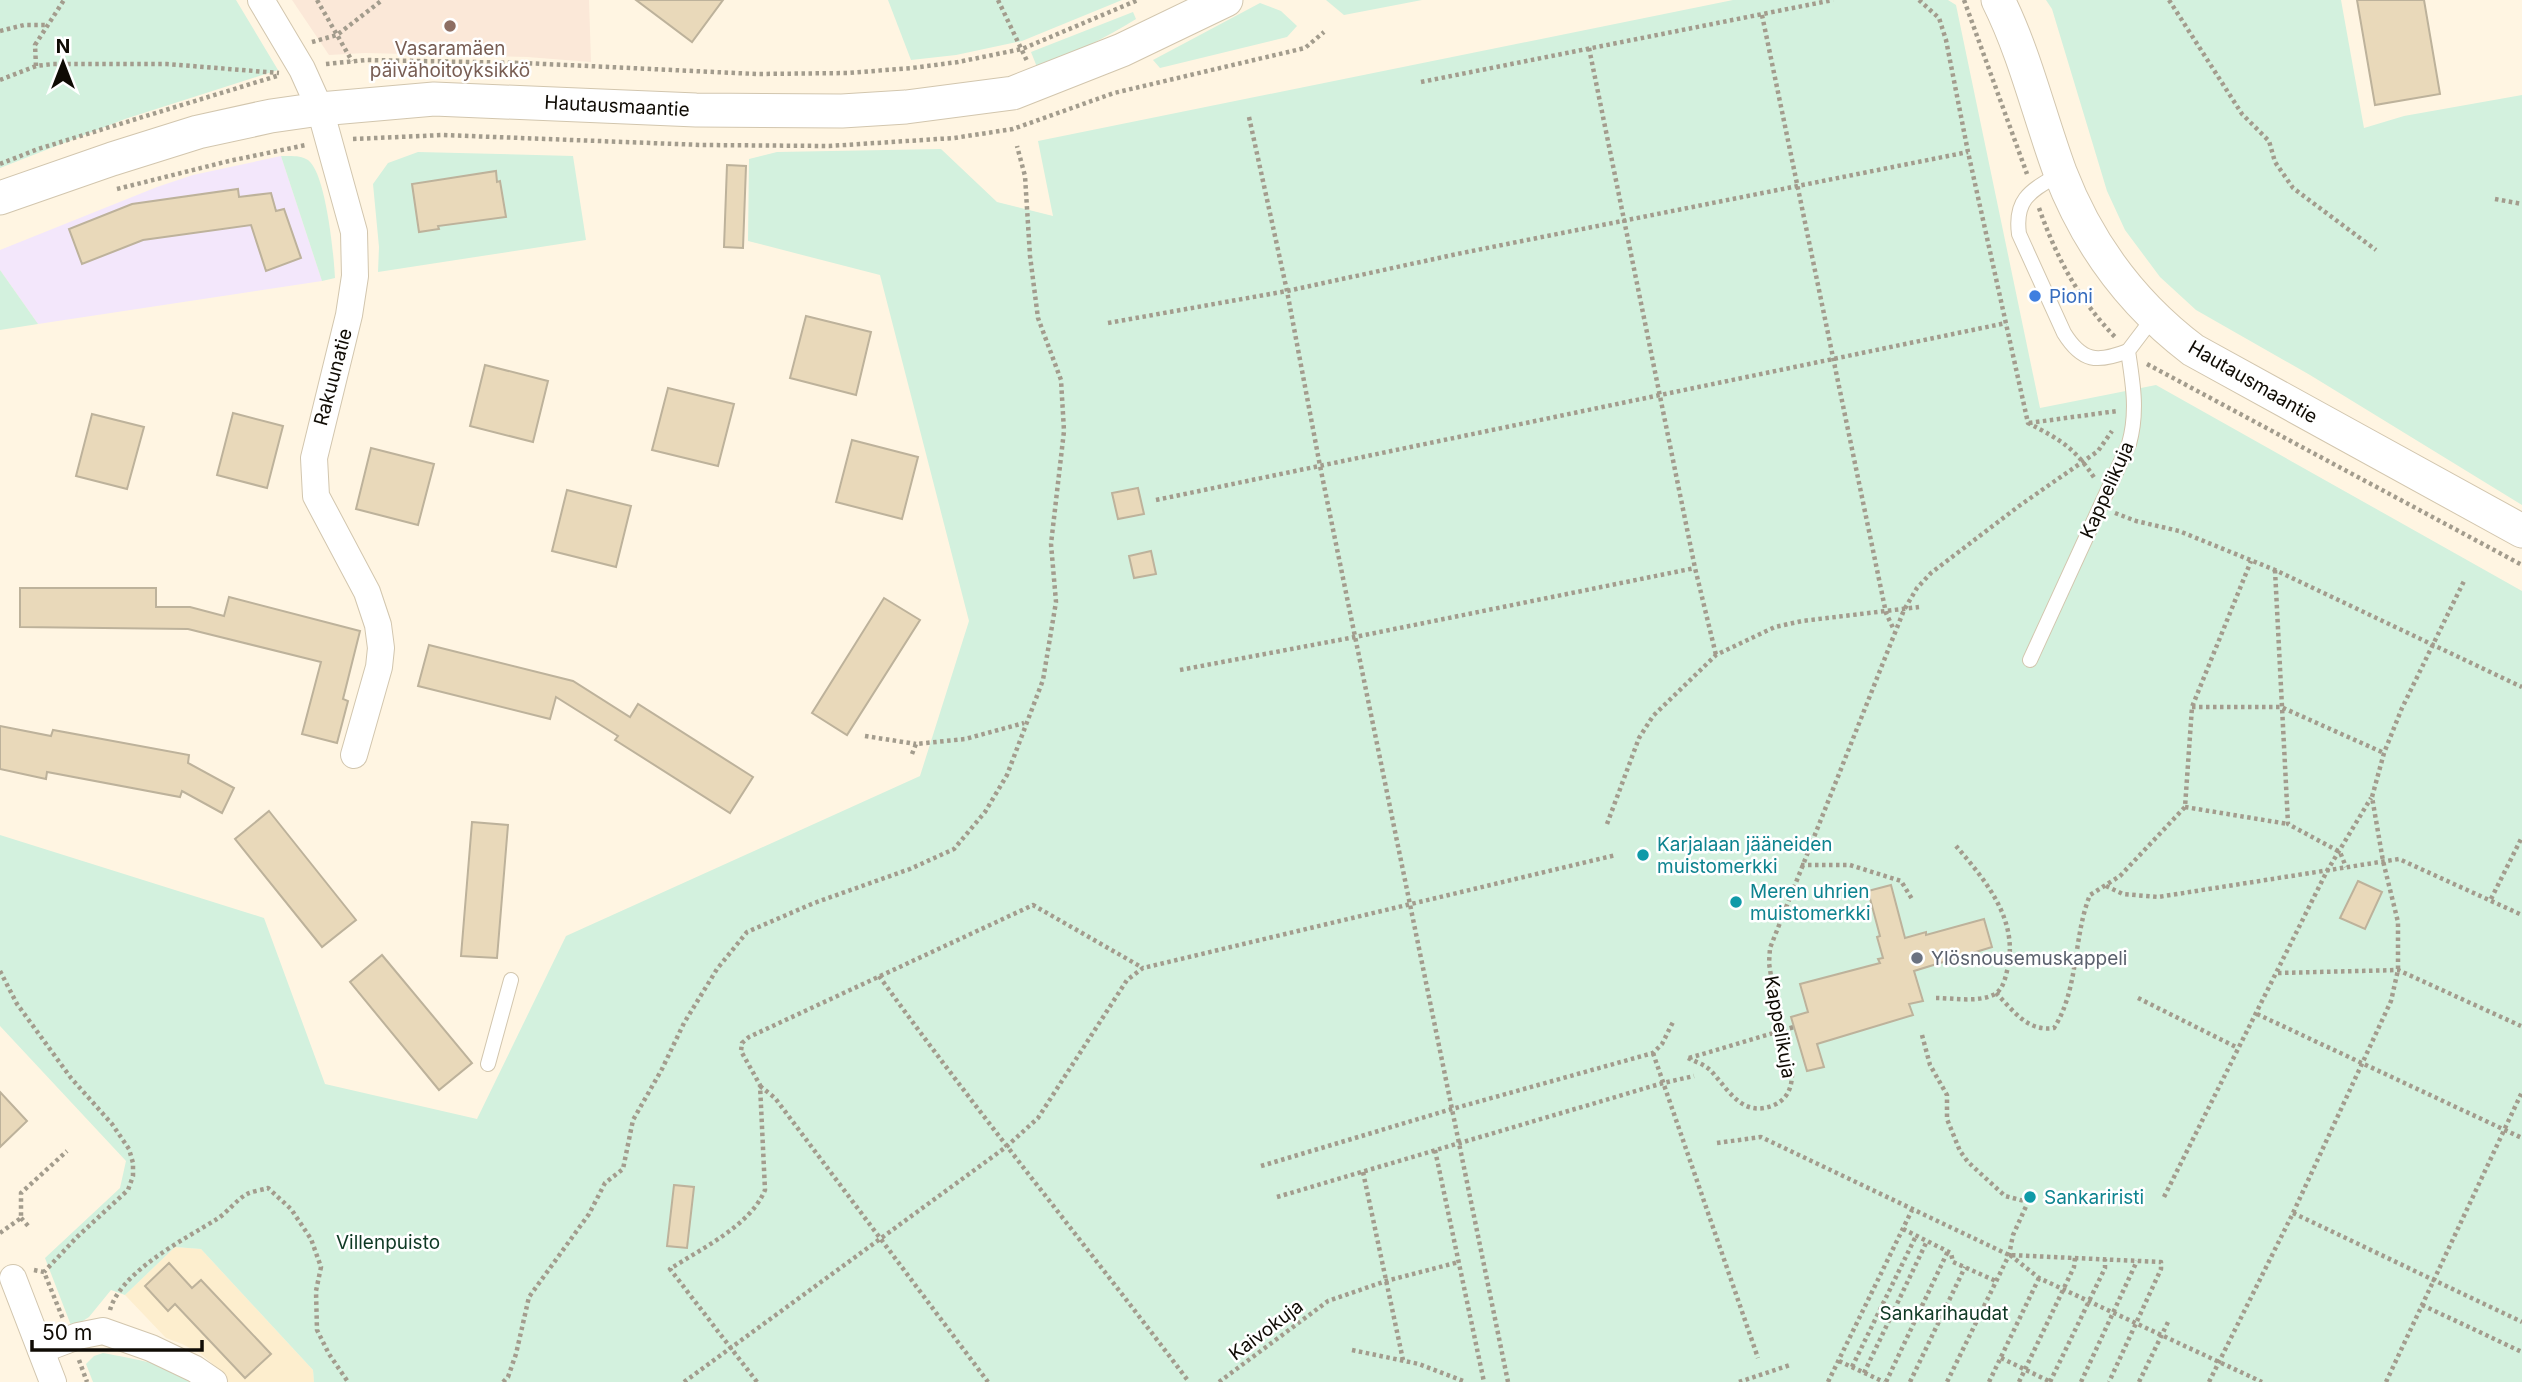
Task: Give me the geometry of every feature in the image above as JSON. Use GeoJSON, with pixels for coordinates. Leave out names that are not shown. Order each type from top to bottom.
{"type":"FeatureCollection","features":[{"type":"Feature","properties":{"kind":"street","name":"Rakuunatie"},"geometry":{"type":"LineString","coordinates":[[261,0],[302,69],[320,109],[354,232],[355,256],[349,315],[314,458],[316,496],[367,592],[378,625],[381,648],[379,667],[354,755]]}},
{"type":"Feature","properties":{"kind":"street","name":"Hautausmaantie"},"geometry":{"type":"LineString","coordinates":[[0,198],[198,132],[271,116],[320,109],[434,99],[758,111],[842,111],[906,107],[1013,93],[1122,50],[1226,0]]}},
{"type":"Feature","properties":{"kind":"street","name":"Hautausmaantie"},"geometry":{"type":"LineString","coordinates":[[1998,0],[2061,173],[2106,261],[2135,300],[2193,350],[2522,531]]}},
{"type":"Feature","properties":{"kind":"street"},"geometry":{"type":"LineString","coordinates":[[13,1278],[53,1382]]}},
{"type":"Feature","properties":{"kind":"street"},"geometry":{"type":"LineString","coordinates":[[41,1350],[78,1336],[103,1331],[151,1348],[195,1368],[214,1382]]}},
{"type":"Feature","properties":{"kind":"lane"},"geometry":{"type":"LineString","coordinates":[[2061,173],[2033,190],[2020,205],[2017,221],[2019,234],[2064,333],[2079,353],[2101,359],[2128,351],[2153,318]]}},
{"type":"Feature","properties":{"kind":"lane","name":"Kappelikuja"},"geometry":{"type":"LineString","coordinates":[[2030,660],[2129,444],[2135,424],[2134,389],[2128,351]]}},
{"type":"Feature","properties":{"kind":"lane"},"geometry":{"type":"LineString","coordinates":[[488,1063],[511,980]]}},
{"type":"Feature","properties":{"kind":"path"},"geometry":{"type":"LineString","coordinates":[[36,66],[35,45],[64,0]]}},
{"type":"Feature","properties":{"kind":"path"},"geometry":{"type":"LineString","coordinates":[[317,0],[352,61]]}},
{"type":"Feature","properties":{"kind":"path"},"geometry":{"type":"LineString","coordinates":[[998,0],[1022,49]]}},
{"type":"Feature","properties":{"kind":"path"},"geometry":{"type":"LineString","coordinates":[[325,64],[352,61],[524,63],[757,74],[848,73],[958,62],[1022,49],[1138,0]]}},
{"type":"Feature","properties":{"kind":"path"},"geometry":{"type":"LineString","coordinates":[[1421,82],[1833,0]]}},
{"type":"Feature","properties":{"kind":"path"},"geometry":{"type":"LineString","coordinates":[[1919,0],[1939,18],[1946,40],[2028,424]]}},
{"type":"Feature","properties":{"kind":"path"},"geometry":{"type":"LineString","coordinates":[[2169,0],[2242,114],[2269,142],[2274,162],[2292,188],[2376,250]]}},
{"type":"Feature","properties":{"kind":"path"},"geometry":{"type":"LineString","coordinates":[[312,43],[337,35],[381,1]]}},
{"type":"Feature","properties":{"kind":"path"},"geometry":{"type":"LineString","coordinates":[[1762,15],[1886,612],[1894,630]]}},
{"type":"Feature","properties":{"kind":"path"},"geometry":{"type":"LineString","coordinates":[[0,31],[24,25],[48,25]]}},
{"type":"Feature","properties":{"kind":"path"},"geometry":{"type":"LineString","coordinates":[[1589,48],[1695,568],[1716,655]]}},
{"type":"Feature","properties":{"kind":"path"},"geometry":{"type":"LineString","coordinates":[[0,80],[36,66],[167,64],[283,74],[64,141],[0,164]]}},
{"type":"Feature","properties":{"kind":"path"},"geometry":{"type":"LineString","coordinates":[[1249,117],[1287,291],[1320,466],[1508,1382]]}},
{"type":"Feature","properties":{"kind":"path"},"geometry":{"type":"LineString","coordinates":[[114,190],[229,161],[303,146]]}},
{"type":"Feature","properties":{"kind":"path"},"geometry":{"type":"LineString","coordinates":[[503,1382],[508,1377],[516,1354],[528,1297],[589,1214],[605,1182],[623,1169],[633,1120],[684,1023],[717,969],[747,932],[814,903],[911,869],[954,849],[985,812],[1007,775],[1044,680],[1056,602],[1051,544],[1064,431],[1061,380],[1038,318],[1030,256],[1025,176],[1017,146]]}},
{"type":"Feature","properties":{"kind":"path"},"geometry":{"type":"LineString","coordinates":[[1108,323],[1287,291],[1457,254],[1968,152]]}},
{"type":"Feature","properties":{"kind":"path"},"geometry":{"type":"LineString","coordinates":[[2495,199],[2522,204]]}},
{"type":"Feature","properties":{"kind":"path"},"geometry":{"type":"LineString","coordinates":[[1156,500],[2006,323]]}},
{"type":"Feature","properties":{"kind":"path"},"geometry":{"type":"LineString","coordinates":[[2028,424],[2126,410],[2121,417]]}},
{"type":"Feature","properties":{"kind":"path"},"geometry":{"type":"LineString","coordinates":[[2028,424],[2061,440],[2084,461],[2104,501],[2136,521],[2179,531],[2275,570],[2522,687]]}},
{"type":"Feature","properties":{"kind":"path","name":"Kappelikuja"},"geometry":{"type":"LineString","coordinates":[[1783,1031],[1688,1058],[1710,1069],[1734,1100],[1743,1105],[1752,1108],[1770,1106],[1785,1098],[1792,1083],[1783,1031],[1770,976],[1769,955],[1801,865],[1903,610],[1917,587],[1931,573],[2084,461],[2106,442],[2117,424]]}},
{"type":"Feature","properties":{"kind":"path"},"geometry":{"type":"LineString","coordinates":[[1996,993],[2028,1025],[2043,1029],[2053,1027],[2061,1016],[2068,995],[2090,895],[2120,876],[2185,807],[2192,707],[2251,561]]}},
{"type":"Feature","properties":{"kind":"path"},"geometry":{"type":"LineString","coordinates":[[1180,670],[1695,568]]}},
{"type":"Feature","properties":{"kind":"path"},"geometry":{"type":"LineString","coordinates":[[2275,570],[2288,824]]}},
{"type":"Feature","properties":{"kind":"path"},"geometry":{"type":"LineString","coordinates":[[2164,1197],[2327,871],[2372,797],[2384,753],[2402,708],[2465,581]]}},
{"type":"Feature","properties":{"kind":"path"},"geometry":{"type":"LineString","coordinates":[[1607,824],[1639,738],[1653,716],[1716,655],[1775,626],[1919,607]]}},
{"type":"Feature","properties":{"kind":"path"},"geometry":{"type":"LineString","coordinates":[[2192,707],[2281,707],[2384,753]]}},
{"type":"Feature","properties":{"kind":"path"},"geometry":{"type":"LineString","coordinates":[[865,736],[916,744],[965,740],[1025,723]]}},
{"type":"Feature","properties":{"kind":"path"},"geometry":{"type":"LineString","coordinates":[[912,754],[916,744]]}},
{"type":"Feature","properties":{"kind":"path"},"geometry":{"type":"LineString","coordinates":[[2209,1382],[2293,1213],[2391,1001],[2398,970],[2398,922],[2383,861],[2372,797]]}},
{"type":"Feature","properties":{"kind":"path"},"geometry":{"type":"LineString","coordinates":[[2185,807],[2288,824],[2340,852],[2346,867]]}},
{"type":"Feature","properties":{"kind":"path"},"geometry":{"type":"LineString","coordinates":[[2491,899],[2522,837]]}},
{"type":"Feature","properties":{"kind":"path"},"geometry":{"type":"LineString","coordinates":[[1936,998],[1983,998],[1996,993],[2003,987],[2009,965],[2009,930],[1993,893],[1956,846]]}},
{"type":"Feature","properties":{"kind":"path"},"geometry":{"type":"LineString","coordinates":[[684,1382],[1006,1147],[1038,1118],[1127,980],[1143,968],[1616,855]]}},
{"type":"Feature","properties":{"kind":"path"},"geometry":{"type":"LineString","coordinates":[[2106,886],[2123,894],[2158,897],[2399,859],[2522,915]]}},
{"type":"Feature","properties":{"kind":"path"},"geometry":{"type":"LineString","coordinates":[[1801,865],[1850,864],[1901,881],[1912,899]]}},
{"type":"Feature","properties":{"kind":"path"},"geometry":{"type":"LineString","coordinates":[[988,1382],[775,1098],[760,1085],[741,1051],[742,1043],[749,1037],[1033,905],[1143,968]]}},
{"type":"Feature","properties":{"kind":"path"},"geometry":{"type":"LineString","coordinates":[[2277,972],[2398,970],[2521,1026]]}},
{"type":"Feature","properties":{"kind":"path"},"geometry":{"type":"LineString","coordinates":[[0,971],[17,1004],[55,1056],[112,1124],[129,1149],[133,1163],[133,1176],[128,1190],[44,1272]]}},
{"type":"Feature","properties":{"kind":"path"},"geometry":{"type":"LineString","coordinates":[[879,976],[1006,1147],[1189,1382]]}},
{"type":"Feature","properties":{"kind":"path"},"geometry":{"type":"LineString","coordinates":[[2138,998],[2238,1048]]}},
{"type":"Feature","properties":{"kind":"path"},"geometry":{"type":"LineString","coordinates":[[2256,1014],[2522,1138]]}},
{"type":"Feature","properties":{"kind":"path"},"geometry":{"type":"LineString","coordinates":[[1261,1166],[1653,1053],[1662,1044],[1674,1020]]}},
{"type":"Feature","properties":{"kind":"path"},"geometry":{"type":"LineString","coordinates":[[1783,1031],[1794,1027]]}},
{"type":"Feature","properties":{"kind":"path"},"geometry":{"type":"LineString","coordinates":[[1922,1035],[1930,1065],[1947,1095],[1947,1119],[1960,1151],[2005,1196],[2028,1202],[2013,1235],[2009,1255],[1947,1382]]}},
{"type":"Feature","properties":{"kind":"path"},"geometry":{"type":"LineString","coordinates":[[1653,1053],[1758,1358]]}},
{"type":"Feature","properties":{"kind":"path"},"geometry":{"type":"LineString","coordinates":[[1277,1197],[1694,1076]]}},
{"type":"Feature","properties":{"kind":"path"},"geometry":{"type":"LineString","coordinates":[[757,1382],[670,1269],[746,1219],[759,1204],[765,1190],[760,1085]]}},
{"type":"Feature","properties":{"kind":"path"},"geometry":{"type":"LineString","coordinates":[[2386,1382],[2522,1092]]}},
{"type":"Feature","properties":{"kind":"path"},"geometry":{"type":"LineString","coordinates":[[1717,1143],[1761,1137],[2009,1255],[2039,1278],[2262,1382]]}},
{"type":"Feature","properties":{"kind":"path"},"geometry":{"type":"LineString","coordinates":[[1435,1150],[1484,1382]]}},
{"type":"Feature","properties":{"kind":"path"},"geometry":{"type":"LineString","coordinates":[[30,1228],[21,1218],[21,1193],[67,1151]]}},
{"type":"Feature","properties":{"kind":"path"},"geometry":{"type":"LineString","coordinates":[[1363,1171],[1403,1360]]}},
{"type":"Feature","properties":{"kind":"path"},"geometry":{"type":"LineString","coordinates":[[103,1331],[111,1304],[127,1281],[193,1232],[219,1218],[248,1194],[268,1188],[283,1202],[311,1239],[321,1267],[316,1291],[317,1329],[328,1354],[348,1382]]}},
{"type":"Feature","properties":{"kind":"path"},"geometry":{"type":"LineString","coordinates":[[1828,1382],[1912,1209]]}},
{"type":"Feature","properties":{"kind":"path"},"geometry":{"type":"LineString","coordinates":[[2293,1213],[2522,1322]]}},
{"type":"Feature","properties":{"kind":"path"},"geometry":{"type":"LineString","coordinates":[[0,1233],[21,1218]]}},
{"type":"Feature","properties":{"kind":"path"},"geometry":{"type":"LineString","coordinates":[[1903,1229],[1948,1251],[1953,1262],[1996,1281]]}},
{"type":"Feature","properties":{"kind":"path"},"geometry":{"type":"LineString","coordinates":[[1852,1367],[1916,1236]]}},
{"type":"Feature","properties":{"kind":"path"},"geometry":{"type":"LineString","coordinates":[[1864,1373],[1927,1241]]}},
{"type":"Feature","properties":{"kind":"path"},"geometry":{"type":"LineString","coordinates":[[1839,1361],[1885,1382],[1948,1251]]}},
{"type":"Feature","properties":{"kind":"path"},"geometry":{"type":"LineString","coordinates":[[2009,1255],[2161,1262],[2161,1269],[2109,1382]]}},
{"type":"Feature","properties":{"kind":"path"},"geometry":{"type":"LineString","coordinates":[[2019,1382],[2074,1267],[2075,1258]]}},
{"type":"Feature","properties":{"kind":"path"},"geometry":{"type":"LineString","coordinates":[[2001,1358],[2051,1382],[2105,1268],[2105,1259]]}},
{"type":"Feature","properties":{"kind":"path"},"geometry":{"type":"LineString","coordinates":[[2081,1382],[2137,1261]]}},
{"type":"Feature","properties":{"kind":"path","name":"Kaivokuja"},"geometry":{"type":"LineString","coordinates":[[1219,1382],[1328,1301],[1386,1281],[1459,1262]]}},
{"type":"Feature","properties":{"kind":"path"},"geometry":{"type":"LineString","coordinates":[[1910,1382],[1965,1267]]}},
{"type":"Feature","properties":{"kind":"path"},"geometry":{"type":"LineString","coordinates":[[1989,1382],[2039,1278]]}},
{"type":"Feature","properties":{"kind":"path"},"geometry":{"type":"LineString","coordinates":[[2422,1305],[2522,1352]]}},
{"type":"Feature","properties":{"kind":"path"},"geometry":{"type":"LineString","coordinates":[[2139,1382],[2169,1320]]}},
{"type":"Feature","properties":{"kind":"path"},"geometry":{"type":"LineString","coordinates":[[1353,1350],[1419,1364],[1466,1382]]}},
{"type":"Feature","properties":{"kind":"path"},"geometry":{"type":"LineString","coordinates":[[1739,1382],[1790,1365]]}},
{"type":"Feature","properties":{"kind":"shaded area","name":"Vasaramäen päivähoitoyksikkö"},"geometry":{"type":"Polygon","coordinates":[[[292,0],[589,0],[591,62],[527,57],[365,53],[329,55],[292,0]]]}},
{"type":"Feature","properties":{"kind":"shaded area"},"geometry":{"type":"Polygon","coordinates":[[[281,156],[322,281],[38,324],[0,270],[0,250],[157,187],[193,175],[281,156]]]}},
{"type":"Feature","properties":{"kind":"shaded area"},"geometry":{"type":"Polygon","coordinates":[[[175,1247],[201,1249],[313,1370],[314,1382],[228,1382],[200,1353],[166,1338],[125,1295],[175,1247]]]}},
{"type":"Feature","properties":{"kind":"green space"},"geometry":{"type":"Polygon","coordinates":[[[0,0],[236,0],[278,70],[125,119],[0,168],[0,0]]]}},
{"type":"Feature","properties":{"kind":"green space"},"geometry":{"type":"Polygon","coordinates":[[[888,0],[1122,0],[1022,41],[956,55],[911,60],[888,0]]]}},
{"type":"Feature","properties":{"kind":"green space"},"geometry":{"type":"Polygon","coordinates":[[[1326,0],[1422,0],[1344,15],[1326,0]]]}},
{"type":"Feature","properties":{"kind":"green space"},"geometry":{"type":"Polygon","coordinates":[[[1733,0],[1948,0],[1956,5],[2040,408],[2156,385],[2522,591],[2522,1382],[314,1382],[313,1370],[201,1249],[175,1247],[125,1295],[111,1290],[89,1317],[72,1328],[45,1258],[120,1188],[126,1161],[0,1026],[0,835],[264,918],[325,1084],[477,1119],[566,936],[920,776],[969,621],[880,275],[748,241],[749,159],[777,152],[941,149],[997,202],[1053,216],[1038,141],[1733,0]]]}},
{"type":"Feature","properties":{"kind":"green space"},"geometry":{"type":"Polygon","coordinates":[[[2046,0],[2341,0],[2364,128],[2404,116],[2522,95],[2522,505],[2310,375],[2196,310],[2160,277],[2125,230],[2107,191],[2052,9],[2046,0]]]}},
{"type":"Feature","properties":{"kind":"green space"},"geometry":{"type":"Polygon","coordinates":[[[1260,3],[1281,11],[1297,26],[1287,37],[1160,68],[1153,60],[1260,3]]]}},
{"type":"Feature","properties":{"kind":"green space"},"geometry":{"type":"Polygon","coordinates":[[[1133,12],[1136,19],[1124,26],[1088,46],[1037,67],[1031,52],[1133,12]]]}},
{"type":"Feature","properties":{"kind":"green space"},"geometry":{"type":"Polygon","coordinates":[[[418,152],[573,156],[586,240],[378,272],[379,247],[373,184],[388,163],[418,152]]]}},
{"type":"Feature","properties":{"kind":"green space"},"geometry":{"type":"Polygon","coordinates":[[[281,156],[308,160],[320,181],[328,216],[335,278],[322,281],[281,156]]]}},
{"type":"Feature","properties":{"kind":"green space"},"geometry":{"type":"Polygon","coordinates":[[[0,270],[38,324],[0,330],[0,270]]]}},
{"type":"Feature","properties":{"kind":"green space"},"geometry":{"type":"Polygon","coordinates":[[[103,1353],[164,1366],[197,1382],[93,1382],[86,1364],[94,1356],[103,1353]]]}},
{"type":"Feature","properties":{"kind":"building"},"geometry":{"type":"Polygon","coordinates":[[[636,0],[723,0],[692,42],[636,0]]]}},
{"type":"Feature","properties":{"kind":"building"},"geometry":{"type":"Polygon","coordinates":[[[2357,0],[2424,0],[2440,94],[2375,105],[2357,0]]]}},
{"type":"Feature","properties":{"kind":"building"},"geometry":{"type":"Polygon","coordinates":[[[727,165],[746,166],[743,248],[724,247],[727,165]]]}},
{"type":"Feature","properties":{"kind":"building"},"geometry":{"type":"Polygon","coordinates":[[[496,171],[506,217],[438,226],[439,229],[419,232],[412,184],[496,171]]]}},
{"type":"Feature","properties":{"kind":"building"},"geometry":{"type":"Polygon","coordinates":[[[238,189],[239,197],[271,193],[276,211],[284,209],[301,258],[266,271],[251,225],[143,240],[82,264],[69,229],[132,204],[238,189]]]}},
{"type":"Feature","properties":{"kind":"building"},"geometry":{"type":"Polygon","coordinates":[[[806,316],[871,332],[856,395],[790,378],[806,316]]]}},
{"type":"Feature","properties":{"kind":"building"},"geometry":{"type":"Polygon","coordinates":[[[485,365],[548,381],[533,442],[470,426],[485,365]]]}},
{"type":"Feature","properties":{"kind":"building"},"geometry":{"type":"Polygon","coordinates":[[[668,388],[734,404],[718,466],[652,450],[668,388]]]}},
{"type":"Feature","properties":{"kind":"building"},"geometry":{"type":"Polygon","coordinates":[[[233,413],[283,426],[267,488],[217,475],[233,413]]]}},
{"type":"Feature","properties":{"kind":"building"},"geometry":{"type":"Polygon","coordinates":[[[92,414],[144,427],[127,489],[76,476],[92,414]]]}},
{"type":"Feature","properties":{"kind":"building"},"geometry":{"type":"Polygon","coordinates":[[[852,440],[918,457],[902,519],[836,502],[852,440]]]}},
{"type":"Feature","properties":{"kind":"building"},"geometry":{"type":"Polygon","coordinates":[[[371,448],[434,464],[418,525],[356,509],[371,448]]]}},
{"type":"Feature","properties":{"kind":"building"},"geometry":{"type":"Polygon","coordinates":[[[1138,488],[1144,514],[1118,519],[1112,493],[1138,488]]]}},
{"type":"Feature","properties":{"kind":"building"},"geometry":{"type":"Polygon","coordinates":[[[567,490],[631,506],[616,567],[552,551],[567,490]]]}},
{"type":"Feature","properties":{"kind":"building"},"geometry":{"type":"Polygon","coordinates":[[[1151,551],[1156,574],[1134,578],[1129,556],[1151,551]]]}},
{"type":"Feature","properties":{"kind":"building"},"geometry":{"type":"Polygon","coordinates":[[[20,588],[156,588],[156,607],[190,607],[224,616],[229,597],[360,631],[343,699],[348,701],[337,743],[302,734],[321,662],[188,629],[20,627],[20,588]]]}},
{"type":"Feature","properties":{"kind":"building"},"geometry":{"type":"Polygon","coordinates":[[[884,598],[920,620],[847,735],[812,713],[884,598]]]}},
{"type":"Feature","properties":{"kind":"building"},"geometry":{"type":"Polygon","coordinates":[[[429,645],[573,681],[630,717],[638,704],[753,777],[730,813],[615,740],[618,736],[556,697],[550,719],[418,686],[429,645]]]}},
{"type":"Feature","properties":{"kind":"building"},"geometry":{"type":"Polygon","coordinates":[[[0,726],[51,736],[53,730],[189,755],[188,763],[234,788],[222,813],[182,791],[180,797],[47,772],[46,779],[0,769],[0,726]]]}},
{"type":"Feature","properties":{"kind":"building"},"geometry":{"type":"Polygon","coordinates":[[[269,811],[356,920],[322,947],[235,839],[269,811]]]}},
{"type":"Feature","properties":{"kind":"building"},"geometry":{"type":"Polygon","coordinates":[[[472,822],[508,825],[497,958],[461,956],[472,822]]]}},
{"type":"Feature","properties":{"kind":"building"},"geometry":{"type":"Polygon","coordinates":[[[2358,881],[2382,892],[2365,929],[2340,918],[2358,881]]]}},
{"type":"Feature","properties":{"kind":"building","name":"Ylösnousemuskappeli"},"geometry":{"type":"Polygon","coordinates":[[[1891,885],[1905,938],[1984,919],[1992,947],[1914,971],[1923,1001],[1909,1004],[1913,1015],[1817,1044],[1824,1067],[1807,1071],[1791,1017],[1808,1012],[1800,984],[1880,963],[1878,959],[1883,958],[1877,937],[1880,936],[1868,891],[1891,885]]]}},
{"type":"Feature","properties":{"kind":"building"},"geometry":{"type":"Polygon","coordinates":[[[382,955],[472,1063],[439,1090],[350,982],[382,955]]]}},
{"type":"Feature","properties":{"kind":"building"},"geometry":{"type":"Polygon","coordinates":[[[0,1092],[27,1121],[0,1147],[0,1092]]]}},
{"type":"Feature","properties":{"kind":"building"},"geometry":{"type":"Polygon","coordinates":[[[674,1185],[694,1187],[687,1248],[667,1246],[674,1185]]]}},
{"type":"Feature","properties":{"kind":"building"},"geometry":{"type":"Polygon","coordinates":[[[169,1263],[192,1288],[201,1280],[271,1354],[245,1378],[175,1304],[168,1311],[145,1286],[169,1263]]]}},
{"type":"Feature","properties":{"kind":"place","name":"Vasaramäen päivähoitoyksikkö"},"geometry":{"type":"Point","coordinates":[450,26]}},
{"type":"Feature","properties":{"kind":"place","name":"Pioni"},"geometry":{"type":"Point","coordinates":[2035,296]}},
{"type":"Feature","properties":{"kind":"place","name":"Karjalaan jääneiden muistomerkki"},"geometry":{"type":"Point","coordinates":[1643,855]}},
{"type":"Feature","properties":{"kind":"place","name":"Meren uhrien muistomerkki"},"geometry":{"type":"Point","coordinates":[1736,902]}},
{"type":"Feature","properties":{"kind":"place","name":"Ylösnousemuskappeli"},"geometry":{"type":"Point","coordinates":[1917,958]}},
{"type":"Feature","properties":{"kind":"place","name":"Sankariristi"},"geometry":{"type":"Point","coordinates":[2030,1197]}},
{"type":"Feature","properties":{"kind":"park label","name":"Villenpuisto"},"geometry":{"type":"Point","coordinates":[388,1242]}},
{"type":"Feature","properties":{"kind":"park label","name":"Sankarihaudat"},"geometry":{"type":"Point","coordinates":[1944,1313]}}]}
